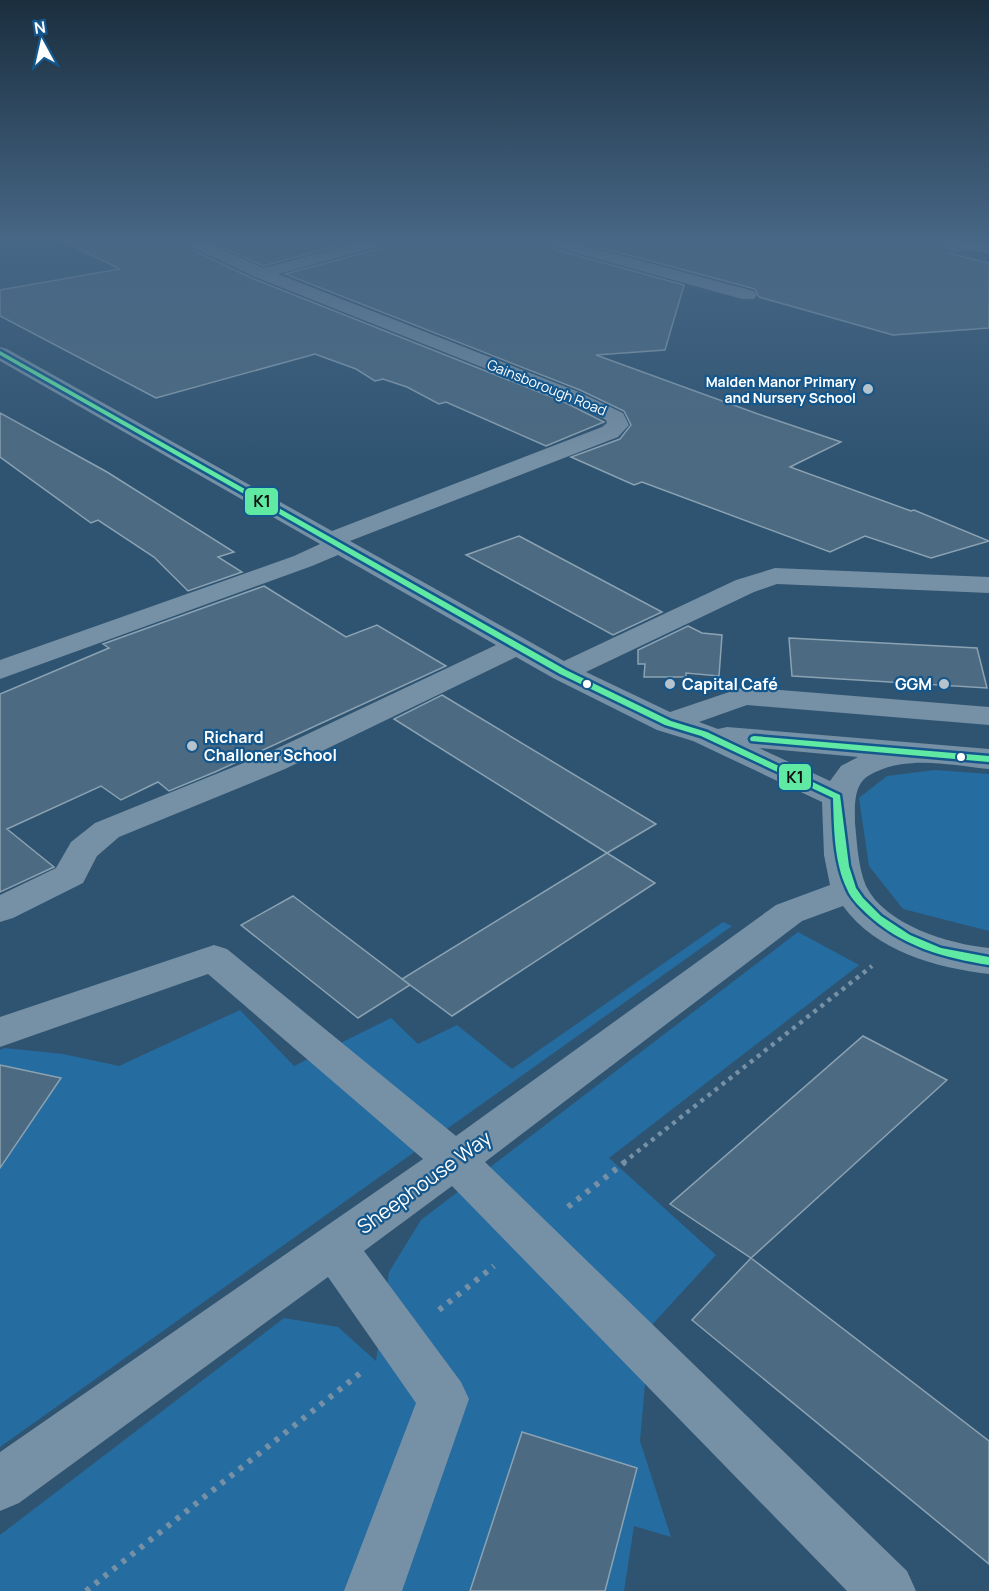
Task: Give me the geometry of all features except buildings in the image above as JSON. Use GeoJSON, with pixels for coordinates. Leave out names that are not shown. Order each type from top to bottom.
{"type":"FeatureCollection","features":[{"type":"Feature","properties":{"kind":"street","name":"Gainsborough Road"},"geometry":{"type":"LineString","coordinates":[[334,542],[610,432],[618,425],[616,417],[601,408],[357,311]]}},
{"type":"Feature","properties":{"kind":"street"},"geometry":{"type":"LineString","coordinates":[[0,354],[562,672],[668,723],[704,734],[837,797]]}},
{"type":"Feature","properties":{"kind":"street"},"geometry":{"type":"LineString","coordinates":[[0,670],[303,561],[334,542]]}},
{"type":"Feature","properties":{"kind":"street"},"geometry":{"type":"LineString","coordinates":[[562,672],[745,586],[775,576],[989,585]]}},
{"type":"Feature","properties":{"kind":"street"},"geometry":{"type":"LineString","coordinates":[[0,910],[70,875],[83,850],[107,830],[274,762],[517,646]]}},
{"type":"Feature","properties":{"kind":"street"},"geometry":{"type":"LineString","coordinates":[[668,723],[744,696],[989,716]]}},
{"type":"Feature","properties":{"kind":"street"},"geometry":{"type":"LineString","coordinates":[[704,734],[989,759]]}},
{"type":"Feature","properties":{"kind":"street"},"geometry":{"type":"LineString","coordinates":[[903,753],[854,771],[837,797],[841,853],[851,890],[872,916],[913,943],[965,959],[989,961]]}},
{"type":"Feature","properties":{"kind":"street","name":"Sheephouse Way"},"geometry":{"type":"LineString","coordinates":[[0,1484],[455,1160],[789,913],[851,890]]}},
{"type":"Feature","properties":{"kind":"street"},"geometry":{"type":"LineString","coordinates":[[0,1032],[214,958],[455,1160],[887,1591]]}},
{"type":"Feature","properties":{"kind":"street"},"geometry":{"type":"LineString","coordinates":[[334,1247],[443,1399],[373,1591]]}},
{"type":"Feature","properties":{"kind":"path"},"geometry":{"type":"LineString","coordinates":[[86,1591],[872,966]]}},
{"type":"Feature","properties":{"kind":"shaded area"},"geometry":{"type":"Polygon","coordinates":[[[935,770],[989,774],[989,931],[903,909],[869,866],[859,798],[887,776],[935,770]]]}},
{"type":"Feature","properties":{"kind":"shaded area"},"geometry":{"type":"Polygon","coordinates":[[[723,922],[732,926],[0,1447],[0,1050],[4,1048],[63,1054],[119,1066],[240,1010],[294,1066],[391,1018],[418,1044],[457,1025],[512,1069],[723,922]]]}},
{"type":"Feature","properties":{"kind":"shaded area"},"geometry":{"type":"Polygon","coordinates":[[[798,932],[859,965],[609,1158],[716,1255],[650,1327],[640,1441],[671,1537],[634,1526],[624,1591],[0,1591],[0,1535],[284,1318],[338,1327],[376,1361],[389,1272],[421,1220],[798,932]]]}},
{"type":"Feature","properties":{"kind":"transit line","name":"K1"},"geometry":{"type":"LineString","coordinates":[[0,353],[563,672],[668,723],[704,734],[837,797],[844,866],[851,888],[859,900],[892,929],[922,945],[954,955],[989,961]]}},
{"type":"Feature","properties":{"kind":"transit line","name":"K1"},"geometry":{"type":"LineString","coordinates":[[754,739],[989,759]]}},
{"type":"Feature","properties":{"kind":"place","name":"Malden Manor Primary and Nursery School"},"geometry":{"type":"Point","coordinates":[868,389]}},
{"type":"Feature","properties":{"kind":"place","name":"Capital Café"},"geometry":{"type":"Point","coordinates":[670,684]}},
{"type":"Feature","properties":{"kind":"place","name":"GGM"},"geometry":{"type":"Point","coordinates":[944,684]}},
{"type":"Feature","properties":{"kind":"place","name":"Richard Challoner School"},"geometry":{"type":"Point","coordinates":[192,746]}}]}
